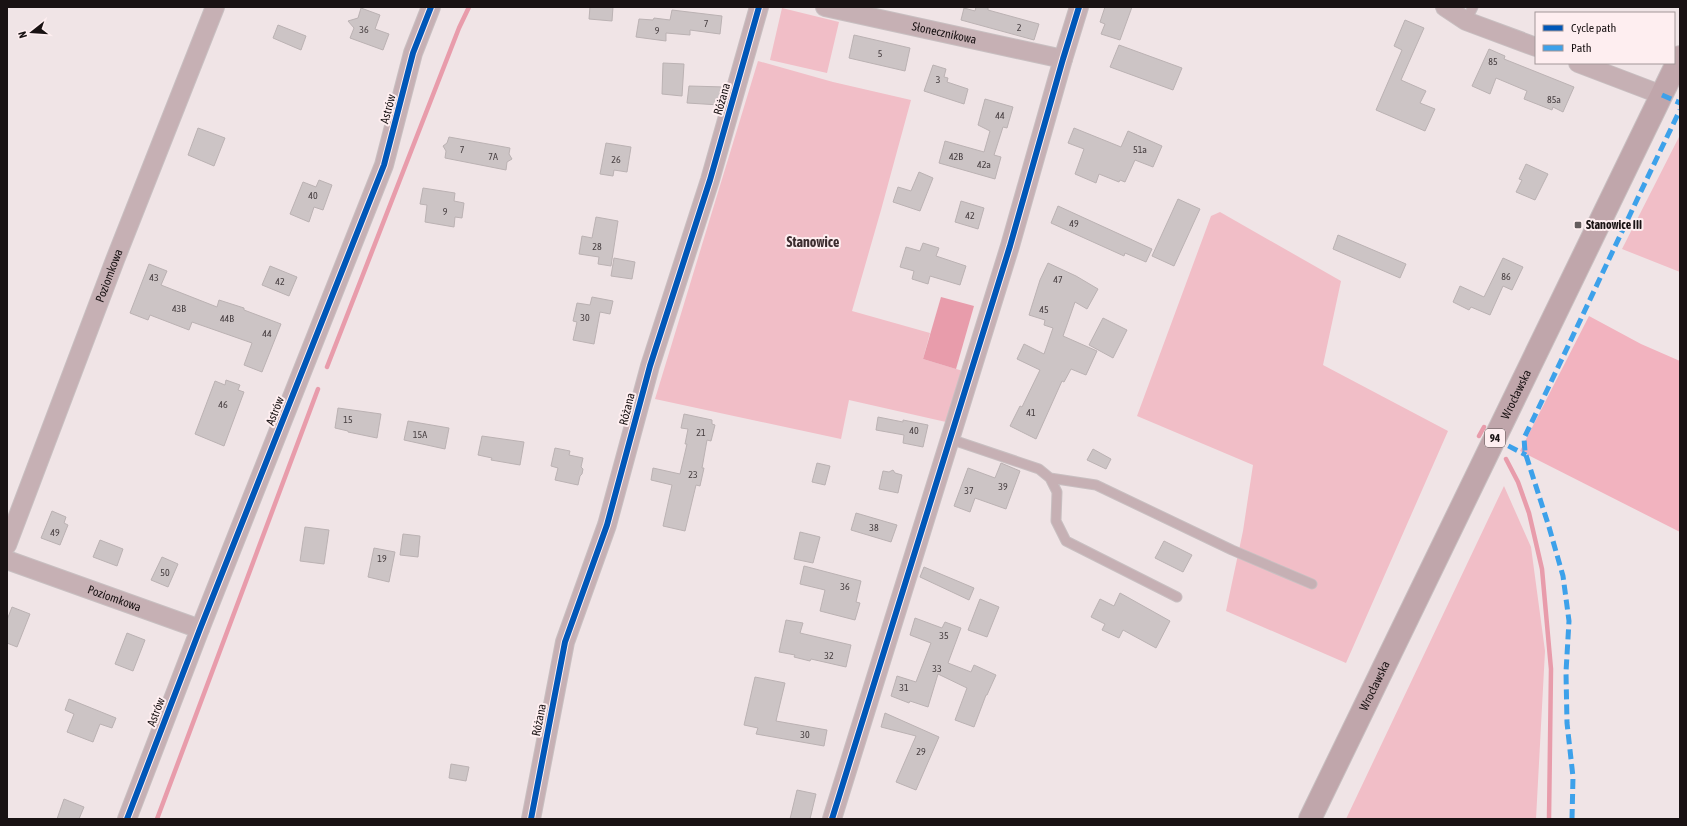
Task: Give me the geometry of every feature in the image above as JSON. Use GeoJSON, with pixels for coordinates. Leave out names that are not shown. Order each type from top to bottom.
{"type":"FeatureCollection","features":[{"type":"Feature","properties":{"kind":"main road","name":"Wrocławska"},"geometry":{"type":"LineString","coordinates":[[1310,819],[1680,57]]}},
{"type":"Feature","properties":{"kind":"street","name":"Poziomkowa"},"geometry":{"type":"LineString","coordinates":[[7,545],[115,260],[215,7]]}},
{"type":"Feature","properties":{"kind":"street","name":"Astrów"},"geometry":{"type":"LineString","coordinates":[[127,819],[200,629],[384,165],[413,54],[431,7]]}},
{"type":"Feature","properties":{"kind":"street","name":"Różana"},"geometry":{"type":"LineString","coordinates":[[531,819],[565,642],[607,526],[650,366],[710,180],[759,7]]}},
{"type":"Feature","properties":{"kind":"street","name":"Słonecznikowa"},"geometry":{"type":"LineString","coordinates":[[825,7],[1062,59]]}},
{"type":"Feature","properties":{"kind":"street"},"geometry":{"type":"LineString","coordinates":[[832,819],[1010,246],[1062,59],[1079,7]]}},
{"type":"Feature","properties":{"kind":"street"},"geometry":{"type":"LineString","coordinates":[[1445,7],[1470,14],[1535,46]]}},
{"type":"Feature","properties":{"kind":"street"},"geometry":{"type":"LineString","coordinates":[[1581,64],[1662,95]]}},
{"type":"Feature","properties":{"kind":"street","name":"Poziomkowa"},"geometry":{"type":"LineString","coordinates":[[7,560],[200,629]]}},
{"type":"Feature","properties":{"kind":"lane"},"geometry":{"type":"LineString","coordinates":[[950,439],[1039,469],[1050,478],[1057,492],[1056,521],[1066,541],[1177,597]]}},
{"type":"Feature","properties":{"kind":"lane"},"geometry":{"type":"LineString","coordinates":[[1050,478],[1096,485],[1232,550],[1312,584]]}},
{"type":"Feature","properties":{"kind":"shaded area"},"geometry":{"type":"Polygon","coordinates":[[[782,8],[839,22],[827,73],[770,60],[782,8]]]}},
{"type":"Feature","properties":{"kind":"shaded area"},"geometry":{"type":"Polygon","coordinates":[[[758,61],[833,82],[911,100],[852,311],[930,333],[923,359],[963,371],[946,422],[849,400],[841,439],[655,399],[758,61]]]}},
{"type":"Feature","properties":{"kind":"shaded area"},"geometry":{"type":"Polygon","coordinates":[[[1680,135],[1680,272],[1622,249],[1680,135]]]}},
{"type":"Feature","properties":{"kind":"shaded area"},"geometry":{"type":"Polygon","coordinates":[[[1220,212],[1341,281],[1323,365],[1448,431],[1346,663],[1226,611],[1243,531],[1253,465],[1137,416],[1211,216],[1220,212]]]}},
{"type":"Feature","properties":{"kind":"shaded area"},"geometry":{"type":"Polygon","coordinates":[[[941,297],[974,306],[956,369],[923,359],[941,297]]]}},
{"type":"Feature","properties":{"kind":"shaded area"},"geometry":{"type":"Polygon","coordinates":[[[1589,316],[1641,344],[1680,361],[1680,532],[1520,451],[1589,316]]]}},
{"type":"Feature","properties":{"kind":"shaded area"},"geometry":{"type":"Polygon","coordinates":[[[1504,486],[1531,547],[1545,651],[1536,819],[1346,819],[1504,486]]]}},
{"type":"Feature","properties":{"kind":"building"},"geometry":{"type":"Polygon","coordinates":[[[590,7],[613,7],[612,21],[589,19],[590,7]]]}},
{"type":"Feature","properties":{"kind":"building"},"geometry":{"type":"Polygon","coordinates":[[[976,7],[988,7],[988,10],[1039,24],[1034,40],[961,20],[964,8],[975,11],[976,7]]]}},
{"type":"Feature","properties":{"kind":"building"},"geometry":{"type":"Polygon","coordinates":[[[1105,7],[1132,7],[1120,40],[1101,34],[1105,24],[1100,22],[1105,7]]]}},
{"type":"Feature","properties":{"kind":"building"},"geometry":{"type":"Polygon","coordinates":[[[361,8],[380,15],[375,29],[389,34],[383,50],[350,38],[354,28],[348,21],[358,18],[361,8]]]}},
{"type":"Feature","properties":{"kind":"building"},"geometry":{"type":"Polygon","coordinates":[[[672,10],[722,16],[720,34],[690,30],[690,35],[666,33],[666,41],[636,37],[639,19],[653,20],[654,18],[670,20],[672,10]]]}},
{"type":"Feature","properties":{"kind":"building"},"geometry":{"type":"Polygon","coordinates":[[[1405,20],[1424,28],[1401,80],[1426,91],[1420,103],[1435,109],[1425,131],[1376,110],[1402,50],[1394,46],[1405,20]]]}},
{"type":"Feature","properties":{"kind":"building"},"geometry":{"type":"Polygon","coordinates":[[[278,25],[306,36],[301,50],[273,38],[278,25]]]}},
{"type":"Feature","properties":{"kind":"building"},"geometry":{"type":"Polygon","coordinates":[[[854,35],[910,48],[905,71],[849,58],[854,35]]]}},
{"type":"Feature","properties":{"kind":"building"},"geometry":{"type":"Polygon","coordinates":[[[1119,45],[1182,68],[1173,90],[1110,67],[1119,45]]]}},
{"type":"Feature","properties":{"kind":"building"},"geometry":{"type":"Polygon","coordinates":[[[1489,49],[1505,56],[1504,59],[1574,87],[1563,112],[1553,107],[1552,110],[1524,99],[1527,91],[1496,78],[1490,94],[1472,86],[1489,49]]]}},
{"type":"Feature","properties":{"kind":"building"},"geometry":{"type":"Polygon","coordinates":[[[663,63],[684,64],[682,96],[662,94],[663,63]]]}},
{"type":"Feature","properties":{"kind":"building"},"geometry":{"type":"Polygon","coordinates":[[[933,65],[946,69],[944,77],[948,78],[947,82],[968,89],[964,104],[924,91],[933,65]]]}},
{"type":"Feature","properties":{"kind":"building"},"geometry":{"type":"Polygon","coordinates":[[[689,86],[725,87],[720,105],[687,103],[689,86]]]}},
{"type":"Feature","properties":{"kind":"building"},"geometry":{"type":"Polygon","coordinates":[[[985,99],[1013,107],[1007,128],[1003,127],[994,155],[1001,157],[995,179],[939,163],[945,141],[984,152],[990,131],[978,125],[985,99]]]}},
{"type":"Feature","properties":{"kind":"building"},"geometry":{"type":"Polygon","coordinates":[[[198,128],[225,138],[214,166],[188,155],[198,128]]]}},
{"type":"Feature","properties":{"kind":"building"},"geometry":{"type":"Polygon","coordinates":[[[1074,128],[1121,147],[1128,131],[1162,146],[1153,167],[1135,160],[1125,182],[1120,180],[1119,182],[1099,174],[1096,183],[1075,174],[1084,149],[1068,143],[1074,128]]]}},
{"type":"Feature","properties":{"kind":"building"},"geometry":{"type":"Polygon","coordinates":[[[449,137],[510,148],[509,154],[512,159],[507,162],[506,170],[445,158],[446,151],[443,146],[447,143],[449,137]]]}},
{"type":"Feature","properties":{"kind":"building"},"geometry":{"type":"Polygon","coordinates":[[[606,143],[631,147],[627,172],[614,170],[613,176],[600,174],[606,143]]]}},
{"type":"Feature","properties":{"kind":"building"},"geometry":{"type":"Polygon","coordinates":[[[1526,164],[1548,174],[1535,200],[1516,192],[1522,180],[1519,179],[1526,164]]]}},
{"type":"Feature","properties":{"kind":"building"},"geometry":{"type":"Polygon","coordinates":[[[919,172],[933,178],[920,211],[893,202],[898,187],[911,191],[919,172]]]}},
{"type":"Feature","properties":{"kind":"building"},"geometry":{"type":"Polygon","coordinates":[[[319,180],[332,185],[323,210],[314,207],[309,222],[290,214],[303,182],[316,187],[319,180]]]}},
{"type":"Feature","properties":{"kind":"building"},"geometry":{"type":"Polygon","coordinates":[[[423,188],[455,193],[454,201],[464,203],[462,218],[455,217],[454,227],[425,222],[427,205],[420,204],[423,188]]]}},
{"type":"Feature","properties":{"kind":"building"},"geometry":{"type":"Polygon","coordinates":[[[1178,199],[1200,209],[1174,266],[1152,256],[1178,199]]]}},
{"type":"Feature","properties":{"kind":"building"},"geometry":{"type":"Polygon","coordinates":[[[961,201],[984,208],[978,229],[955,222],[961,201]]]}},
{"type":"Feature","properties":{"kind":"building"},"geometry":{"type":"Polygon","coordinates":[[[1058,206],[1152,249],[1146,262],[1125,253],[1124,256],[1051,223],[1058,206]]]}},
{"type":"Feature","properties":{"kind":"building"},"geometry":{"type":"Polygon","coordinates":[[[596,217],[618,221],[611,266],[598,264],[599,257],[579,254],[582,236],[592,238],[596,217]]]}},
{"type":"Feature","properties":{"kind":"building"},"geometry":{"type":"Polygon","coordinates":[[[1338,235],[1406,264],[1400,278],[1333,249],[1338,235]]]}},
{"type":"Feature","properties":{"kind":"building"},"geometry":{"type":"Polygon","coordinates":[[[923,243],[939,248],[936,256],[966,266],[960,285],[930,276],[928,284],[912,279],[914,271],[900,267],[906,247],[920,251],[923,243]]]}},
{"type":"Feature","properties":{"kind":"building"},"geometry":{"type":"Polygon","coordinates":[[[614,258],[635,262],[632,279],[611,276],[614,258]]]}},
{"type":"Feature","properties":{"kind":"building"},"geometry":{"type":"Polygon","coordinates":[[[1503,258],[1523,267],[1512,290],[1503,286],[1490,315],[1471,307],[1469,310],[1453,302],[1460,286],[1484,297],[1503,258]]]}},
{"type":"Feature","properties":{"kind":"building"},"geometry":{"type":"Polygon","coordinates":[[[1048,263],[1076,276],[1098,289],[1087,309],[1075,302],[1063,336],[1097,351],[1086,375],[1071,369],[1064,382],[1062,381],[1036,439],[1010,426],[1020,406],[1022,407],[1040,370],[1017,359],[1024,344],[1044,354],[1053,328],[1044,325],[1045,320],[1029,315],[1040,280],[1048,263]]]}},
{"type":"Feature","properties":{"kind":"building"},"geometry":{"type":"Polygon","coordinates":[[[149,264],[167,271],[161,285],[217,307],[219,300],[244,308],[244,310],[281,324],[262,372],[244,365],[252,343],[192,322],[189,330],[150,315],[148,320],[130,313],[149,264]]]}},
{"type":"Feature","properties":{"kind":"building"},"geometry":{"type":"Polygon","coordinates":[[[270,266],[297,277],[289,296],[262,285],[270,266]]]}},
{"type":"Feature","properties":{"kind":"building"},"geometry":{"type":"Polygon","coordinates":[[[592,297],[613,301],[610,314],[600,312],[594,344],[573,340],[577,322],[573,321],[577,303],[590,305],[592,297]]]}},
{"type":"Feature","properties":{"kind":"building"},"geometry":{"type":"Polygon","coordinates":[[[1103,318],[1127,330],[1113,358],[1089,345],[1103,318]]]}},
{"type":"Feature","properties":{"kind":"building"},"geometry":{"type":"Polygon","coordinates":[[[226,380],[240,385],[238,390],[244,392],[224,446],[195,434],[215,381],[225,385],[226,380]]]}},
{"type":"Feature","properties":{"kind":"building"},"geometry":{"type":"Polygon","coordinates":[[[338,408],[381,414],[377,438],[335,428],[338,408]]]}},
{"type":"Feature","properties":{"kind":"building"},"geometry":{"type":"Polygon","coordinates":[[[684,414],[712,420],[712,424],[715,425],[711,441],[707,440],[702,468],[704,468],[700,486],[696,485],[685,531],[663,526],[672,485],[651,480],[653,468],[680,474],[687,444],[685,444],[688,429],[681,428],[684,414]]]}},
{"type":"Feature","properties":{"kind":"building"},"geometry":{"type":"Polygon","coordinates":[[[878,417],[928,425],[923,447],[903,443],[904,435],[876,430],[878,417]]]}},
{"type":"Feature","properties":{"kind":"building"},"geometry":{"type":"Polygon","coordinates":[[[408,421],[449,428],[445,449],[404,440],[408,421]]]}},
{"type":"Feature","properties":{"kind":"building"},"geometry":{"type":"Polygon","coordinates":[[[482,436],[524,442],[520,465],[491,460],[492,458],[478,455],[482,436]]]}},
{"type":"Feature","properties":{"kind":"building"},"geometry":{"type":"Polygon","coordinates":[[[555,448],[570,451],[569,455],[583,458],[581,467],[583,469],[578,485],[555,480],[558,468],[551,466],[555,448]]]}},
{"type":"Feature","properties":{"kind":"building"},"geometry":{"type":"Polygon","coordinates":[[[1093,449],[1111,459],[1106,469],[1087,460],[1093,449]]]}},
{"type":"Feature","properties":{"kind":"building"},"geometry":{"type":"Polygon","coordinates":[[[817,463],[830,466],[825,485],[812,482],[817,463]]]}},
{"type":"Feature","properties":{"kind":"building"},"geometry":{"type":"Polygon","coordinates":[[[1001,463],[1020,471],[1006,509],[975,498],[970,512],[954,506],[968,468],[995,478],[1001,463]]]}},
{"type":"Feature","properties":{"kind":"building"},"geometry":{"type":"Polygon","coordinates":[[[893,470],[895,473],[902,475],[898,493],[879,489],[883,471],[889,472],[893,470]]]}},
{"type":"Feature","properties":{"kind":"building"},"geometry":{"type":"Polygon","coordinates":[[[52,511],[66,517],[64,523],[68,525],[60,545],[41,538],[52,511]]]}},
{"type":"Feature","properties":{"kind":"building"},"geometry":{"type":"Polygon","coordinates":[[[856,513],[897,525],[891,542],[851,530],[856,513]]]}},
{"type":"Feature","properties":{"kind":"building"},"geometry":{"type":"Polygon","coordinates":[[[305,527],[329,530],[324,564],[300,561],[305,527]]]}},
{"type":"Feature","properties":{"kind":"building"},"geometry":{"type":"Polygon","coordinates":[[[800,532],[820,537],[813,563],[794,559],[800,532]]]}},
{"type":"Feature","properties":{"kind":"building"},"geometry":{"type":"Polygon","coordinates":[[[403,534],[420,536],[418,557],[400,555],[403,534]]]}},
{"type":"Feature","properties":{"kind":"building"},"geometry":{"type":"Polygon","coordinates":[[[100,540],[123,549],[117,566],[93,557],[100,540]]]}},
{"type":"Feature","properties":{"kind":"building"},"geometry":{"type":"Polygon","coordinates":[[[1164,541],[1192,555],[1183,572],[1155,558],[1164,541]]]}},
{"type":"Feature","properties":{"kind":"building"},"geometry":{"type":"Polygon","coordinates":[[[374,548],[395,552],[389,582],[368,577],[374,548]]]}},
{"type":"Feature","properties":{"kind":"building"},"geometry":{"type":"Polygon","coordinates":[[[162,557],[178,564],[168,587],[151,580],[162,557]]]}},
{"type":"Feature","properties":{"kind":"building"},"geometry":{"type":"Polygon","coordinates":[[[804,566],[861,581],[856,602],[860,603],[855,620],[820,611],[825,590],[800,584],[804,566]]]}},
{"type":"Feature","properties":{"kind":"building"},"geometry":{"type":"Polygon","coordinates":[[[924,567],[974,588],[969,600],[920,577],[924,567]]]}},
{"type":"Feature","properties":{"kind":"building"},"geometry":{"type":"Polygon","coordinates":[[[1120,593],[1170,621],[1156,648],[1123,630],[1119,638],[1102,630],[1105,624],[1091,617],[1100,599],[1114,606],[1120,593]]]}},
{"type":"Feature","properties":{"kind":"building"},"geometry":{"type":"Polygon","coordinates":[[[980,599],[999,607],[987,637],[968,630],[980,599]]]}},
{"type":"Feature","properties":{"kind":"building"},"geometry":{"type":"Polygon","coordinates":[[[12,607],[30,614],[17,647],[7,643],[7,620],[12,607]]]}},
{"type":"Feature","properties":{"kind":"building"},"geometry":{"type":"Polygon","coordinates":[[[915,618],[942,628],[945,622],[961,628],[948,663],[971,672],[974,665],[996,675],[986,695],[974,727],[955,720],[967,688],[938,674],[928,707],[910,701],[909,703],[891,696],[897,676],[916,682],[931,643],[910,635],[915,618]]]}},
{"type":"Feature","properties":{"kind":"building"},"geometry":{"type":"Polygon","coordinates":[[[786,620],[803,623],[800,633],[851,645],[846,667],[811,659],[810,661],[794,657],[795,655],[779,652],[786,620]]]}},
{"type":"Feature","properties":{"kind":"building"},"geometry":{"type":"Polygon","coordinates":[[[127,633],[145,640],[133,671],[115,664],[127,633]]]}},
{"type":"Feature","properties":{"kind":"building"},"geometry":{"type":"Polygon","coordinates":[[[755,677],[785,683],[776,721],[827,730],[824,746],[756,734],[758,728],[744,725],[755,677]]]}},
{"type":"Feature","properties":{"kind":"building"},"geometry":{"type":"Polygon","coordinates":[[[69,699],[116,718],[112,728],[100,724],[93,742],[67,732],[74,714],[65,710],[69,699]]]}},
{"type":"Feature","properties":{"kind":"building"},"geometry":{"type":"Polygon","coordinates":[[[885,713],[939,737],[916,790],[896,782],[916,736],[881,727],[885,713]]]}},
{"type":"Feature","properties":{"kind":"building"},"geometry":{"type":"Polygon","coordinates":[[[451,764],[469,767],[466,781],[449,778],[451,764]]]}},
{"type":"Feature","properties":{"kind":"building"},"geometry":{"type":"Polygon","coordinates":[[[797,790],[816,794],[810,819],[790,819],[797,790]]]}},
{"type":"Feature","properties":{"kind":"building"},"geometry":{"type":"Polygon","coordinates":[[[64,799],[84,807],[79,819],[57,819],[64,799]]]}},
{"type":"Feature","properties":{"kind":"waterway"},"geometry":{"type":"LineString","coordinates":[[327,367],[459,28],[469,7]]}},
{"type":"Feature","properties":{"kind":"waterway"},"geometry":{"type":"LineString","coordinates":[[157,819],[318,389]]}},
{"type":"Feature","properties":{"kind":"waterway"},"geometry":{"type":"LineString","coordinates":[[1479,436],[1484,427]]}},
{"type":"Feature","properties":{"kind":"waterway"},"geometry":{"type":"LineString","coordinates":[[1506,459],[1518,482],[1529,513],[1542,569],[1551,669],[1549,819]]}},
{"type":"Feature","properties":{"kind":"marked path"},"geometry":{"type":"LineString","coordinates":[[1662,95],[1680,103]]}},
{"type":"Feature","properties":{"kind":"marked path"},"geometry":{"type":"LineString","coordinates":[[1572,819],[1573,777],[1567,723],[1566,672],[1569,621],[1563,576],[1525,452],[1524,438],[1680,110]]}},
{"type":"Feature","properties":{"kind":"marked path"},"geometry":{"type":"LineString","coordinates":[[1495,439],[1526,455]]}},
{"type":"Feature","properties":{"kind":"cycle path"},"geometry":{"type":"LineString","coordinates":[[127,819],[200,629],[384,165],[413,53],[431,7]]}},
{"type":"Feature","properties":{"kind":"cycle path"},"geometry":{"type":"LineString","coordinates":[[531,819],[565,642],[607,525],[650,366],[710,180],[759,7]]}},
{"type":"Feature","properties":{"kind":"cycle path"},"geometry":{"type":"LineString","coordinates":[[832,819],[1010,246],[1079,7]]}},
{"type":"Feature","properties":{"kind":"place","name":"Stanowice III"},"geometry":{"type":"Point","coordinates":[1578,225]}},
{"type":"Feature","properties":{"kind":"district","name":"Stanowice"},"geometry":{"type":"Point","coordinates":[813,242]}}]}
